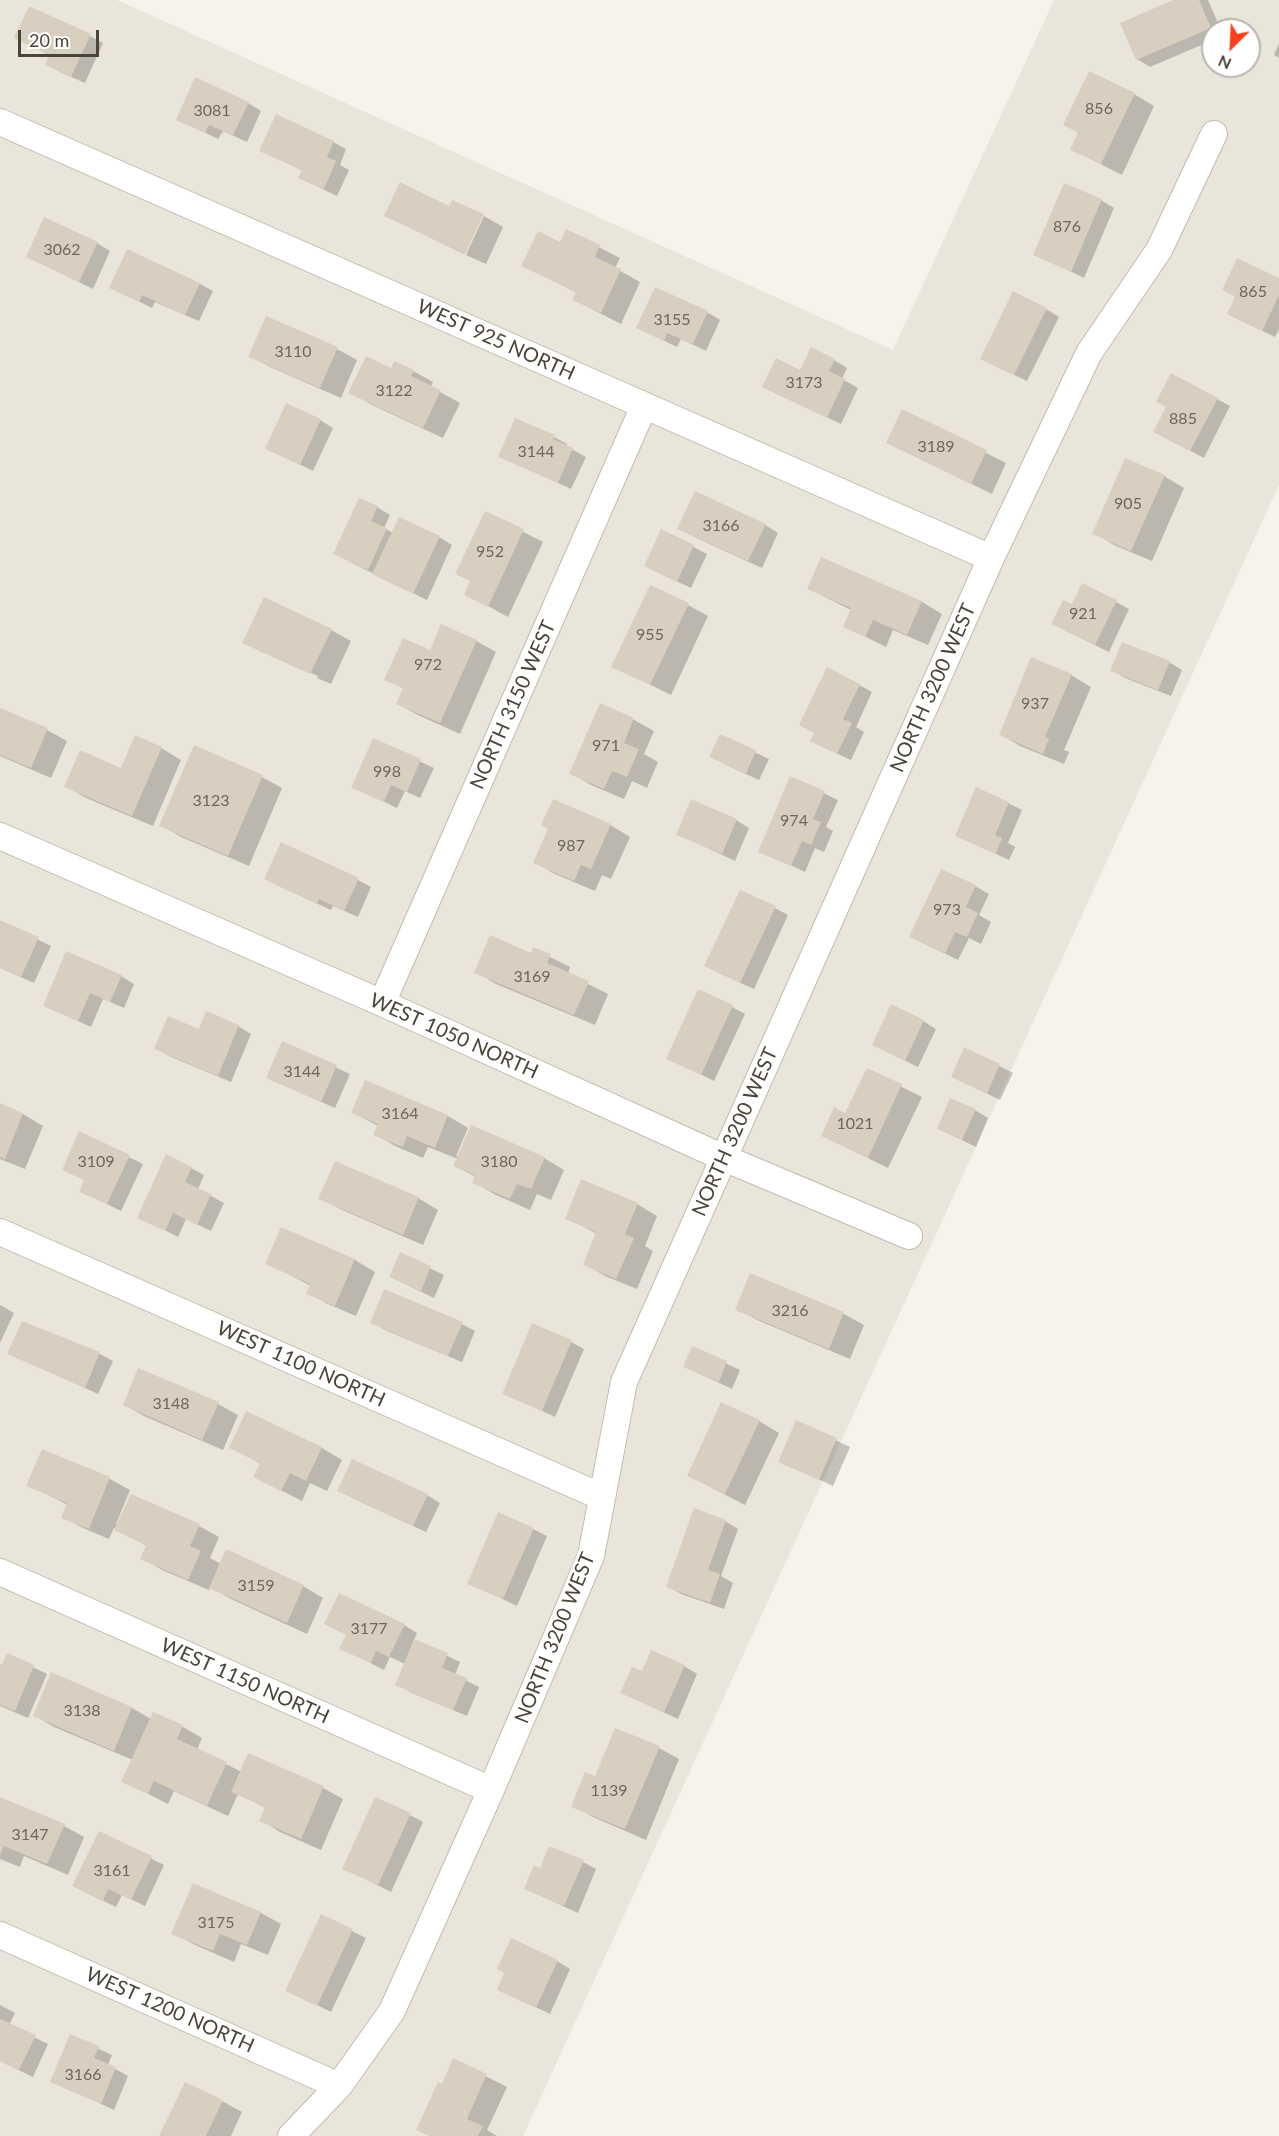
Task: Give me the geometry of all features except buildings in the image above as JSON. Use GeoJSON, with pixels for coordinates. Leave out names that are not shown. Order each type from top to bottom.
{"type":"FeatureCollection","features":[{"type":"Feature","properties":{"kind":"street","name":"WEST 925 NORTH"},"geometry":{"type":"LineString","coordinates":[[0,122],[991,558]]}},
{"type":"Feature","properties":{"kind":"street","name":"NORTH 3200 WEST"},"geometry":{"type":"LineString","coordinates":[[291,2136],[339,2086],[392,2011],[491,1790],[591,1556],[624,1382],[991,558],[1089,353],[1159,250],[1214,134]]}},
{"type":"Feature","properties":{"kind":"street","name":"NORTH 3150 WEST"},"geometry":{"type":"LineString","coordinates":[[382,1004],[644,406]]}},
{"type":"Feature","properties":{"kind":"street","name":"WEST 1050 NORTH"},"geometry":{"type":"LineString","coordinates":[[0,836],[724,1158],[909,1236]]}},
{"type":"Feature","properties":{"kind":"street","name":"WEST 1100 NORTH"},"geometry":{"type":"LineString","coordinates":[[0,1232],[602,1497]]}},
{"type":"Feature","properties":{"kind":"street","name":"WEST 1150 NORTH"},"geometry":{"type":"LineString","coordinates":[[0,1572],[491,1790]]}},
{"type":"Feature","properties":{"kind":"street","name":"WEST 1200 NORTH"},"geometry":{"type":"LineString","coordinates":[[0,1935],[339,2086]]}},
{"type":"Feature","properties":{"kind":"shaded area"},"geometry":{"type":"Polygon","coordinates":[[[0,0],[117,0],[893,350],[1054,0],[1279,0],[1279,485],[523,2136],[0,2136],[0,0]]]}}]}
